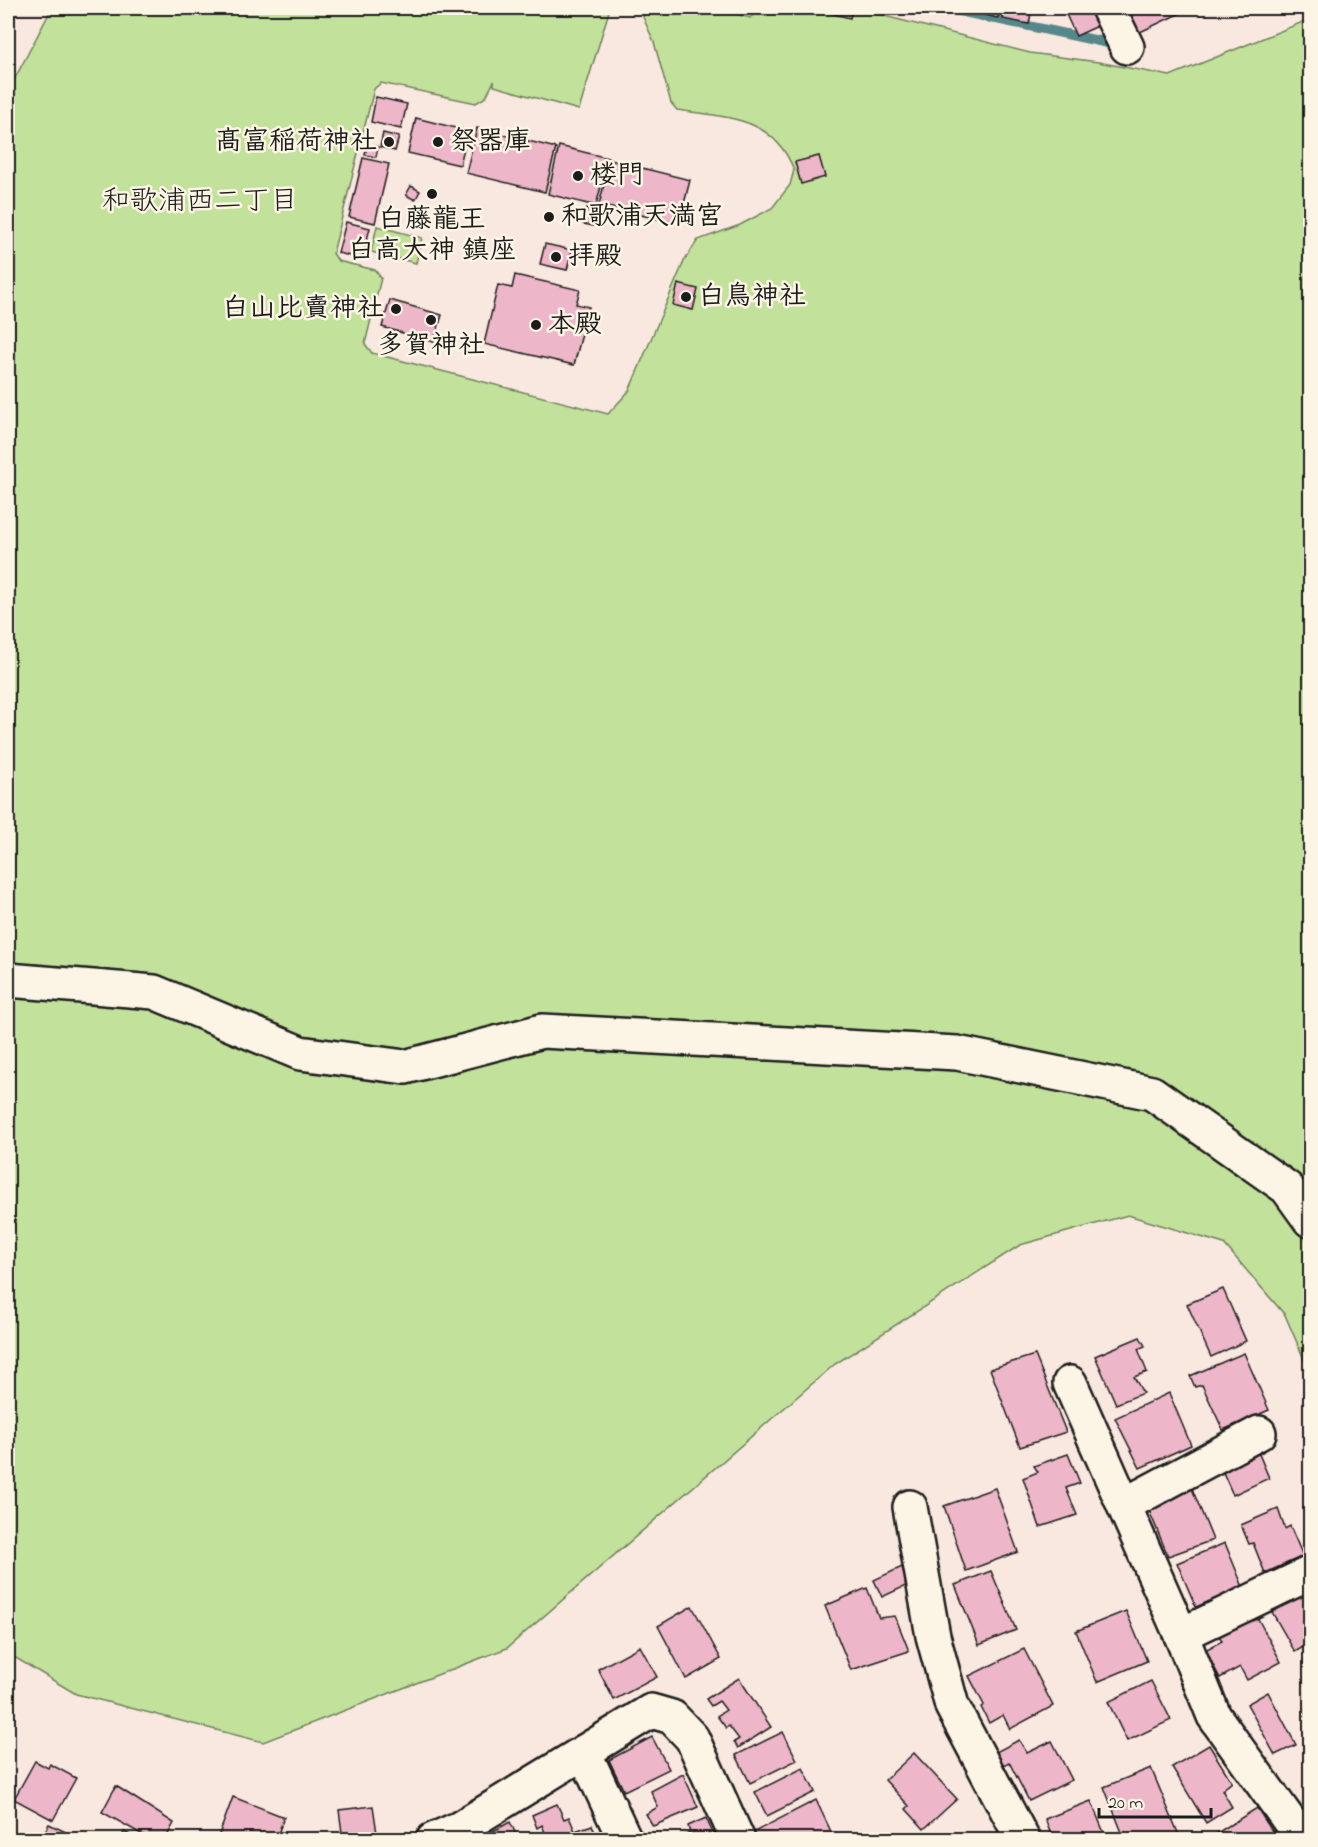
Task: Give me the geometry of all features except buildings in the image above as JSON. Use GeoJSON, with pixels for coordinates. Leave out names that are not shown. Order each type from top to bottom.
{"type":"FeatureCollection","features":[{"type":"Feature","properties":{"kind":"street"},"geometry":{"type":"LineString","coordinates":[[1108,8],[1127,47]]}},
{"type":"Feature","properties":{"kind":"street"},"geometry":{"type":"LineString","coordinates":[[8,980],[154,992],[300,1053],[405,1067],[542,1031],[957,1053],[1152,1093],[1287,1188],[1311,1220]]}},
{"type":"Feature","properties":{"kind":"street"},"geometry":{"type":"LineString","coordinates":[[1070,1383],[1181,1635],[1214,1716],[1303,1839]]}},
{"type":"Feature","properties":{"kind":"street"},"geometry":{"type":"LineString","coordinates":[[1124,1505],[1258,1433]]}},
{"type":"Feature","properties":{"kind":"street"},"geometry":{"type":"LineString","coordinates":[[910,1507],[933,1636],[952,1706],[1023,1839]]}},
{"type":"Feature","properties":{"kind":"street"},"geometry":{"type":"LineString","coordinates":[[1181,1635],[1311,1573]]}},
{"type":"Feature","properties":{"kind":"street"},"geometry":{"type":"LineString","coordinates":[[433,1839],[460,1827],[651,1711],[672,1717],[692,1738],[738,1839]]}},
{"type":"Feature","properties":{"kind":"street"},"geometry":{"type":"LineString","coordinates":[[584,1752],[625,1839]]}},
{"type":"Feature","properties":{"kind":"green space"},"geometry":{"type":"Polygon","coordinates":[[[52,8],[610,8],[579,110],[494,86],[494,81],[486,97],[476,103],[381,83],[374,89],[333,253],[338,261],[375,270],[381,278],[365,344],[372,353],[608,414],[629,391],[685,259],[698,240],[740,225],[772,208],[790,185],[794,170],[785,152],[761,129],[731,118],[677,110],[671,103],[654,42],[643,17],[646,8],[716,8],[750,18],[754,14],[774,8],[853,8],[1030,53],[1098,62],[1170,76],[1310,19],[1310,1373],[1285,1315],[1224,1244],[1128,1215],[1020,1245],[835,1364],[507,1648],[263,1742],[76,1694],[11,1655],[8,1656],[8,83],[14,80],[52,8]]]}},
{"type":"Feature","properties":{"kind":"green space"},"geometry":{"type":"Polygon","coordinates":[[[377,226],[422,238],[416,263],[371,252],[377,226]]]}},
{"type":"Feature","properties":{"kind":"green space"},"geometry":{"type":"Polygon","coordinates":[[[1310,1698],[1310,1762],[1306,1708],[1310,1698]]]}},
{"type":"Feature","properties":{"kind":"waterway"},"geometry":{"type":"LineString","coordinates":[[945,8],[1108,43]]}},
{"type":"Feature","properties":{"kind":"place","name":"髙富稲荷神社"},"geometry":{"type":"Point","coordinates":[389,142]}},
{"type":"Feature","properties":{"kind":"place","name":"祭器庫"},"geometry":{"type":"Point","coordinates":[438,142]}},
{"type":"Feature","properties":{"kind":"place","name":"楼門"},"geometry":{"type":"Point","coordinates":[578,176]}},
{"type":"Feature","properties":{"kind":"place","name":"白藤龍王 白高大神 鎮座"},"geometry":{"type":"Point","coordinates":[432,194]}},
{"type":"Feature","properties":{"kind":"place","name":"和歌浦天満宮"},"geometry":{"type":"Point","coordinates":[549,217]}},
{"type":"Feature","properties":{"kind":"place","name":"拝殿"},"geometry":{"type":"Point","coordinates":[556,257]}},
{"type":"Feature","properties":{"kind":"place","name":"白鳥神社"},"geometry":{"type":"Point","coordinates":[686,297]}},
{"type":"Feature","properties":{"kind":"place","name":"白山比賣神社"},"geometry":{"type":"Point","coordinates":[396,309]}},
{"type":"Feature","properties":{"kind":"place","name":"多賀神社"},"geometry":{"type":"Point","coordinates":[431,320]}},
{"type":"Feature","properties":{"kind":"place","name":"本殿"},"geometry":{"type":"Point","coordinates":[536,325]}},
{"type":"Feature","properties":{"kind":"district","name":"和歌浦西二丁目"},"geometry":{"type":"Point","coordinates":[200,202]}}]}
